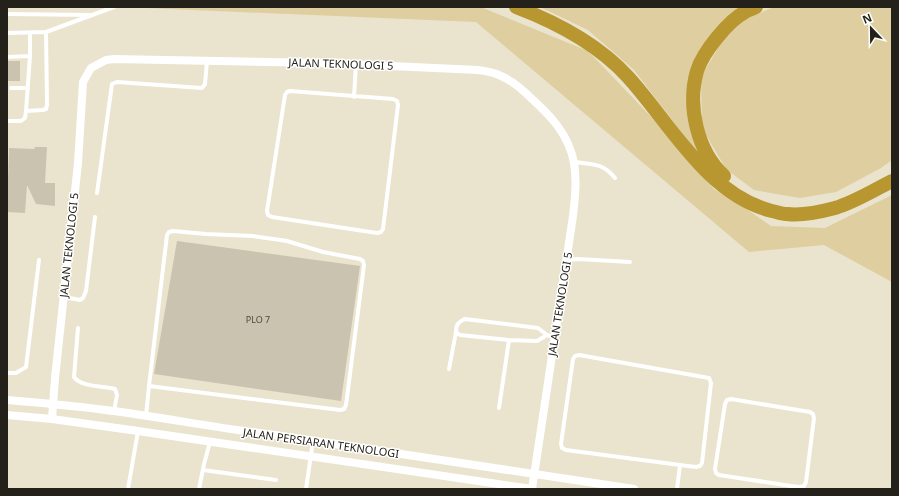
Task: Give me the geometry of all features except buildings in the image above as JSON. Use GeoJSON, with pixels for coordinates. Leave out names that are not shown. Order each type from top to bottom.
{"type":"FeatureCollection","features":[{"type":"Feature","properties":{"kind":"highway"},"geometry":{"type":"LineString","coordinates":[[516,7],[566,28],[608,58],[628,77],[690,153],[714,178],[747,203],[787,214],[819,211],[835,208],[850,202],[892,181]]}},
{"type":"Feature","properties":{"kind":"highway"},"geometry":{"type":"LineString","coordinates":[[756,7],[744,12],[728,25],[716,38],[697,70],[694,89],[694,108],[697,125],[708,157],[719,171],[733,184],[749,195],[767,202],[788,206],[827,202],[848,194],[892,171]]}},
{"type":"Feature","properties":{"kind":"street","name":"JALAN TEKNOLOGI 5"},"geometry":{"type":"LineString","coordinates":[[52,419],[52,404],[78,164],[83,82],[86,74],[91,68],[106,60],[356,64],[478,70],[501,75],[520,87],[555,122],[566,139],[574,162],[575,189],[573,216],[551,336],[532,489]]}},
{"type":"Feature","properties":{"kind":"street","name":"JALAN PERSIARAN TEKNOLOGI"},"geometry":{"type":"LineString","coordinates":[[7,400],[114,411],[634,489]]}},
{"type":"Feature","properties":{"kind":"street","name":"JALAN PERSIARAN TEKNOLOGI"},"geometry":{"type":"LineString","coordinates":[[7,415],[52,419],[138,431],[532,489]]}},
{"type":"Feature","properties":{"kind":"lane"},"geometry":{"type":"LineString","coordinates":[[7,33],[46,32],[114,7]]}},
{"type":"Feature","properties":{"kind":"lane"},"geometry":{"type":"LineString","coordinates":[[7,14],[94,14]]}},
{"type":"Feature","properties":{"kind":"lane"},"geometry":{"type":"LineString","coordinates":[[26,111],[46,109],[46,32]]}},
{"type":"Feature","properties":{"kind":"lane"},"geometry":{"type":"LineString","coordinates":[[7,121],[21,121],[25,118],[30,56],[30,33]]}},
{"type":"Feature","properties":{"kind":"lane"},"geometry":{"type":"LineString","coordinates":[[7,57],[30,56]]}},
{"type":"Feature","properties":{"kind":"lane"},"geometry":{"type":"LineString","coordinates":[[97,192],[112,84],[117,82],[202,88],[205,84],[207,61]]}},
{"type":"Feature","properties":{"kind":"lane"},"geometry":{"type":"LineString","coordinates":[[354,97],[356,64]]}},
{"type":"Feature","properties":{"kind":"lane"},"geometry":{"type":"LineString","coordinates":[[11,88],[28,88]]}},
{"type":"Feature","properties":{"kind":"lane"},"geometry":{"type":"LineString","coordinates":[[290,91],[354,97],[394,99],[398,103],[382,231],[376,233],[270,216],[267,211],[285,94],[290,91]]}},
{"type":"Feature","properties":{"kind":"lane"},"geometry":{"type":"LineString","coordinates":[[574,162],[602,166],[611,172],[615,178]]}},
{"type":"Feature","properties":{"kind":"lane"},"geometry":{"type":"LineString","coordinates":[[64,297],[80,300],[83,298],[86,291],[95,217]]}},
{"type":"Feature","properties":{"kind":"lane"},"geometry":{"type":"LineString","coordinates":[[146,416],[148,386],[168,235],[171,231],[253,236],[287,241],[324,252],[360,259],[363,262],[364,265],[346,405],[344,409],[340,410],[148,386]]}},
{"type":"Feature","properties":{"kind":"lane"},"geometry":{"type":"LineString","coordinates":[[566,260],[578,259],[630,262]]}},
{"type":"Feature","properties":{"kind":"lane"},"geometry":{"type":"LineString","coordinates":[[7,373],[16,373],[26,367],[38,260]]}},
{"type":"Feature","properties":{"kind":"lane"},"geometry":{"type":"LineString","coordinates":[[449,369],[456,327],[459,322],[465,319],[538,328],[551,336]]}},
{"type":"Feature","properties":{"kind":"lane"},"geometry":{"type":"LineString","coordinates":[[78,328],[74,377],[82,383],[115,389],[117,395],[114,411]]}},
{"type":"Feature","properties":{"kind":"lane"},"geometry":{"type":"LineString","coordinates":[[456,332],[460,335],[509,340],[537,341],[551,336]]}},
{"type":"Feature","properties":{"kind":"lane"},"geometry":{"type":"LineString","coordinates":[[499,408],[509,340]]}},
{"type":"Feature","properties":{"kind":"lane"},"geometry":{"type":"LineString","coordinates":[[579,355],[707,377],[710,379],[711,383],[701,465],[696,467],[680,466],[566,450],[562,448],[561,444],[573,359],[575,356],[579,355]]}},
{"type":"Feature","properties":{"kind":"lane"},"geometry":{"type":"LineString","coordinates":[[727,400],[810,412],[814,414],[806,482],[802,486],[791,487],[719,475],[716,473],[715,469],[724,404],[727,400]]}},
{"type":"Feature","properties":{"kind":"lane"},"geometry":{"type":"LineString","coordinates":[[128,489],[138,431]]}},
{"type":"Feature","properties":{"kind":"lane"},"geometry":{"type":"LineString","coordinates":[[306,489],[314,441]]}},
{"type":"Feature","properties":{"kind":"lane"},"geometry":{"type":"LineString","coordinates":[[199,489],[210,442]]}},
{"type":"Feature","properties":{"kind":"lane"},"geometry":{"type":"LineString","coordinates":[[677,489],[680,466]]}},
{"type":"Feature","properties":{"kind":"lane"},"geometry":{"type":"LineString","coordinates":[[203,470],[276,480]]}},
{"type":"Feature","properties":{"kind":"shaded area"},"geometry":{"type":"Polygon","coordinates":[[[540,7],[744,7],[733,12],[703,45],[690,75],[688,107],[692,136],[707,163],[705,163],[634,70],[588,30],[540,7]]]}},
{"type":"Feature","properties":{"kind":"shaded area"},"geometry":{"type":"Polygon","coordinates":[[[774,7],[890,7],[892,9],[892,160],[881,168],[836,192],[800,198],[754,190],[726,169],[702,128],[701,77],[722,41],[745,19],[774,7]]]}},
{"type":"Feature","properties":{"kind":"shaded area"},"geometry":{"type":"Polygon","coordinates":[[[146,8],[483,8],[588,51],[656,122],[714,189],[771,226],[825,228],[892,195],[892,282],[824,245],[749,252],[476,22],[146,8]]]}}]}
